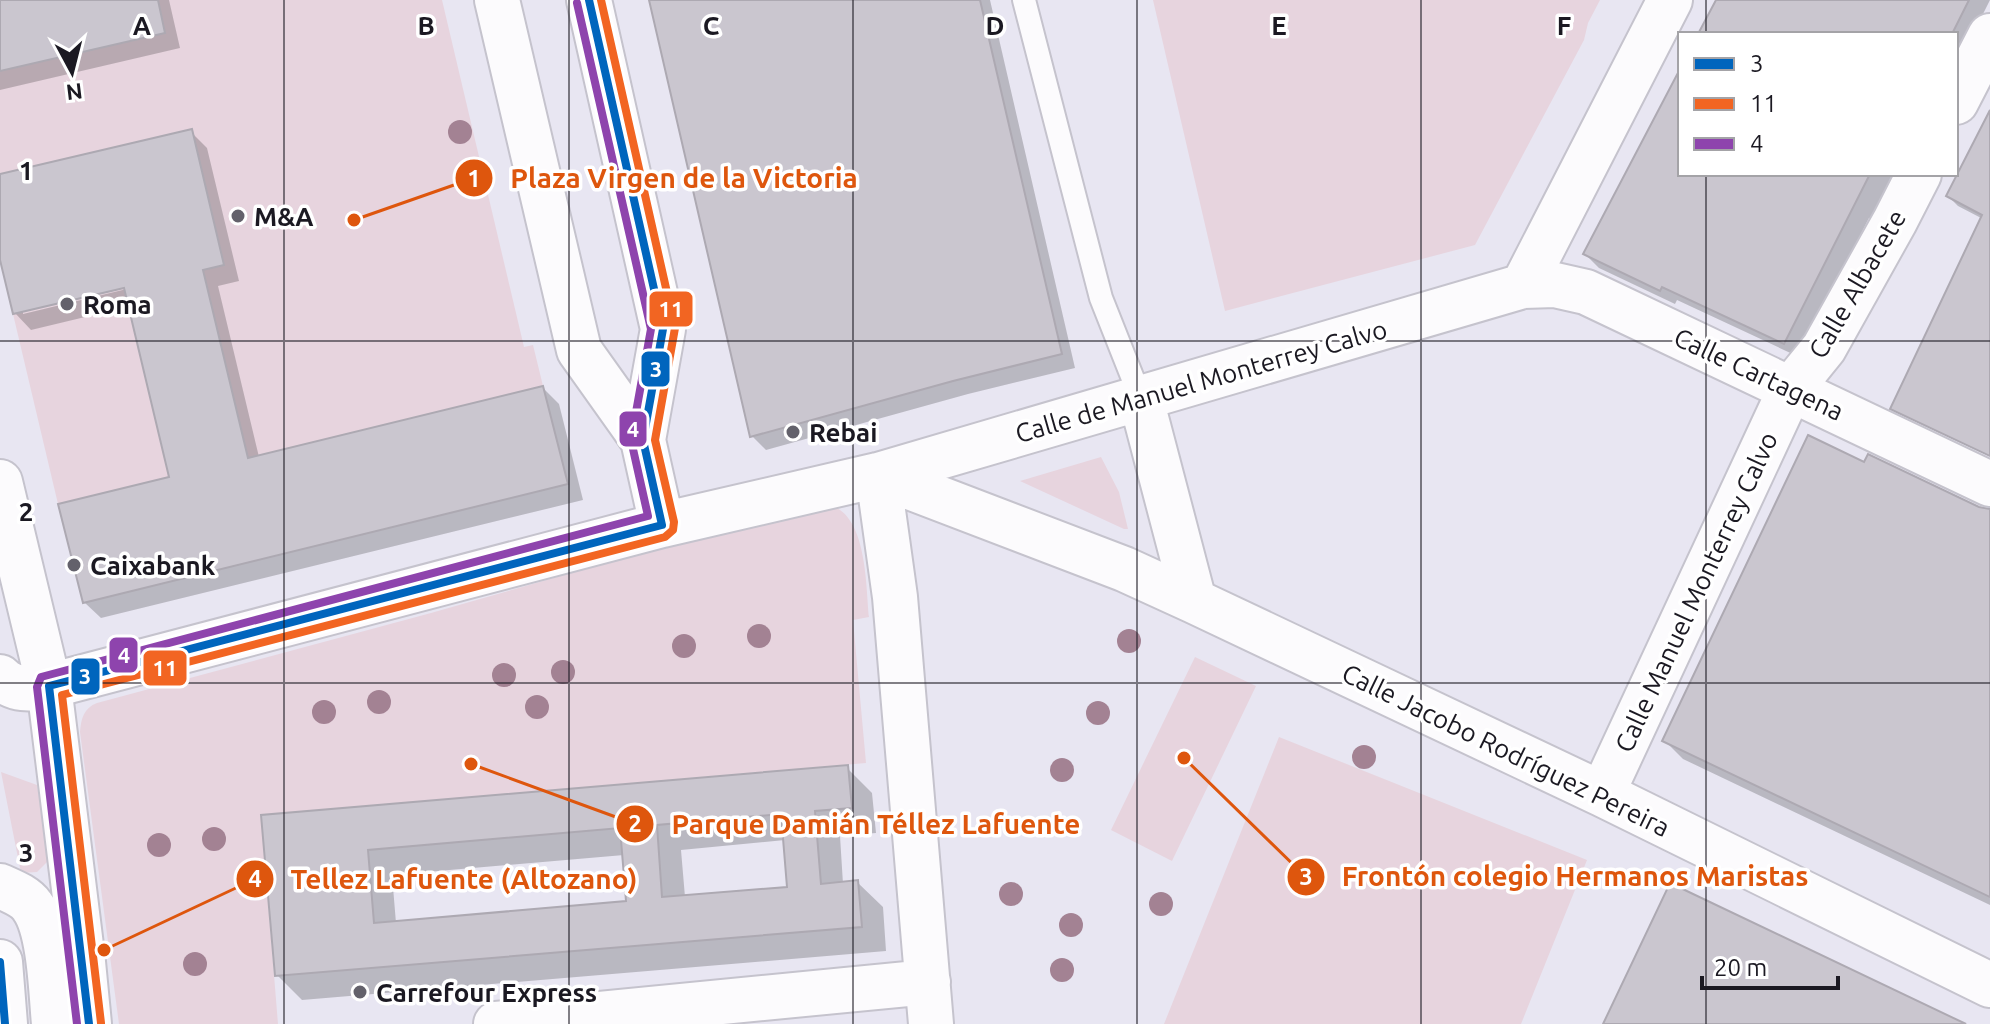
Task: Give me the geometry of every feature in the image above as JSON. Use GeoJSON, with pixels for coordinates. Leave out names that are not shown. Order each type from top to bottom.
{"type":"FeatureCollection","features":[{"type":"Feature","properties":{"kind":"street"},"geometry":{"type":"LineString","coordinates":[[497,0],[579,350],[643,440]]}},
{"type":"Feature","properties":{"kind":"street"},"geometry":{"type":"LineString","coordinates":[[589,0],[663,329],[643,440],[662,525]]}},
{"type":"Feature","properties":{"kind":"street"},"geometry":{"type":"LineString","coordinates":[[1523,286],[1670,0]]}},
{"type":"Feature","properties":{"kind":"street"},"geometry":{"type":"LineString","coordinates":[[1958,98],[1990,36]]}},
{"type":"Feature","properties":{"kind":"street","name":"Calle Albacete"},"geometry":{"type":"LineString","coordinates":[[1790,390],[1824,348],[1918,176]]}},
{"type":"Feature","properties":{"kind":"street","name":"Calle Cartagena"},"geometry":{"type":"LineString","coordinates":[[1523,286],[1555,285],[1586,292],[1990,484]]}},
{"type":"Feature","properties":{"kind":"street","name":"Calle de Manuel Monterrey Calvo"},"geometry":{"type":"LineString","coordinates":[[878,475],[1523,286]]}},
{"type":"Feature","properties":{"kind":"street"},"geometry":{"type":"LineString","coordinates":[[593,371],[657,360]]}},
{"type":"Feature","properties":{"kind":"street","name":"Calle Manuel Monterrey Calvo"},"geometry":{"type":"LineString","coordinates":[[1602,794],[1790,390]]}},
{"type":"Feature","properties":{"kind":"street"},"geometry":{"type":"LineString","coordinates":[[1141,399],[1194,601]]}},
{"type":"Feature","properties":{"kind":"street"},"geometry":{"type":"LineString","coordinates":[[0,677],[6,684],[27,690],[49,686],[662,525],[878,475],[895,597],[929,1003],[496,1024]]}},
{"type":"Feature","properties":{"kind":"street","name":"Calle Jacobo Rodríguez Pereira"},"geometry":{"type":"LineString","coordinates":[[878,475],[1124,569],[1194,601],[1602,794],[1990,985]]}},
{"type":"Feature","properties":{"kind":"street"},"geometry":{"type":"LineString","coordinates":[[0,482],[49,686],[89,1024]]}},
{"type":"Feature","properties":{"kind":"street"},"geometry":{"type":"LineString","coordinates":[[0,886],[30,903],[38,915],[47,952],[54,1024]]}},
{"type":"Feature","properties":{"kind":"street"},"geometry":{"type":"LineString","coordinates":[[0,962],[5,1024]]}},
{"type":"Feature","properties":{"kind":"lane"},"geometry":{"type":"LineString","coordinates":[[1024,0],[1101,298],[1141,399]]}},
{"type":"Feature","properties":{"kind":"shaded area"},"geometry":{"type":"Polygon","coordinates":[[[158,0],[442,0],[524,347],[533,345],[543,386],[58,504],[13,314],[124,288],[0,174],[0,71],[165,33],[158,0]]]}},
{"type":"Feature","properties":{"kind":"shaded area"},"geometry":{"type":"Polygon","coordinates":[[[1153,0],[1600,0],[1588,23],[1584,40],[1475,245],[1225,311],[1153,0]]]}},
{"type":"Feature","properties":{"kind":"shaded area"},"geometry":{"type":"Polygon","coordinates":[[[1101,457],[1119,492],[1128,529],[1020,481],[1101,457]]]}},
{"type":"Feature","properties":{"kind":"shaded area"},"geometry":{"type":"Polygon","coordinates":[[[810,505],[832,506],[846,515],[859,540],[863,556],[869,617],[853,620],[866,763],[261,815],[278,1024],[119,1024],[80,732],[82,718],[89,708],[97,703],[431,613],[810,505]]]}},
{"type":"Feature","properties":{"kind":"shaded area"},"geometry":{"type":"Polygon","coordinates":[[[1195,657],[1256,686],[1172,861],[1111,830],[1195,657]]]}},
{"type":"Feature","properties":{"kind":"shaded area"},"geometry":{"type":"Polygon","coordinates":[[[1279,737],[1587,860],[1521,1024],[1164,1024],[1279,737]]]}},
{"type":"Feature","properties":{"kind":"shaded area"},"geometry":{"type":"Polygon","coordinates":[[[1,772],[37,785],[49,860],[37,872],[21,873],[1,772]]]}},
{"type":"Feature","properties":{"kind":"building"},"geometry":{"type":"Polygon","coordinates":[[[0,0],[158,0],[165,33],[0,71],[0,0]]]}},
{"type":"Feature","properties":{"kind":"building"},"geometry":{"type":"Polygon","coordinates":[[[649,0],[980,0],[1062,354],[750,437],[649,0]]]}},
{"type":"Feature","properties":{"kind":"building"},"geometry":{"type":"Polygon","coordinates":[[[1716,0],[1969,0],[1953,32],[1699,32],[1716,0]]]}},
{"type":"Feature","properties":{"kind":"building"},"geometry":{"type":"Polygon","coordinates":[[[1678,73],[1678,176],[1869,176],[1784,344],[1583,254],[1678,73]]]}},
{"type":"Feature","properties":{"kind":"building"},"geometry":{"type":"Polygon","coordinates":[[[1990,110],[1990,456],[1890,409],[1982,215],[1946,196],[1990,110]]]}},
{"type":"Feature","properties":{"kind":"building"},"geometry":{"type":"Polygon","coordinates":[[[192,129],[224,265],[203,270],[248,458],[543,386],[568,484],[83,603],[58,504],[169,477],[124,288],[13,314],[0,260],[0,174],[192,129]]]}},
{"type":"Feature","properties":{"kind":"building"},"geometry":{"type":"Polygon","coordinates":[[[1808,435],[1864,462],[1868,454],[1979,507],[1990,509],[1990,897],[1662,741],[1808,435]]]}},
{"type":"Feature","properties":{"kind":"building"},"geometry":{"type":"Polygon","coordinates":[[[848,765],[852,808],[815,811],[821,884],[858,880],[862,927],[275,976],[261,815],[848,765]],[[781,814],[657,825],[662,897],[787,887],[781,814]],[[620,828],[368,850],[374,923],[626,901],[620,828]]]}},
{"type":"Feature","properties":{"kind":"building"},"geometry":{"type":"Polygon","coordinates":[[[1670,883],[1966,1024],[1603,1024],[1670,883]]]}},
{"type":"Feature","properties":{"kind":"transit line","name":"3"},"geometry":{"type":"LineString","coordinates":[[89,1024],[49,686],[662,525],[643,440],[663,329],[589,0]]}},
{"type":"Feature","properties":{"kind":"transit line","name":"11"},"geometry":{"type":"LineString","coordinates":[[101,1023],[62,695],[665,537],[673,530],[674,522],[655,440],[675,328],[601,0]]}},
{"type":"Feature","properties":{"kind":"transit line","name":"4"},"geometry":{"type":"LineString","coordinates":[[77,1024],[37,687],[41,677],[648,516],[631,440],[651,329],[577,3]]}},
{"type":"Feature","properties":{"kind":"transit line","name":"3"},"geometry":{"type":"LineString","coordinates":[[0,962],[5,1024]]}},
{"type":"Feature","properties":{"kind":"place","name":"M&A"},"geometry":{"type":"Point","coordinates":[238,216]}},
{"type":"Feature","properties":{"kind":"place","name":"Plaza Virgen de la Victoria"},"geometry":{"type":"Point","coordinates":[354,220]}},
{"type":"Feature","properties":{"kind":"place","name":"Roma"},"geometry":{"type":"Point","coordinates":[67,304]}},
{"type":"Feature","properties":{"kind":"place","name":"Rebai"},"geometry":{"type":"Point","coordinates":[793,432]}},
{"type":"Feature","properties":{"kind":"place","name":"Caixabank"},"geometry":{"type":"Point","coordinates":[74,565]}},
{"type":"Feature","properties":{"kind":"place","name":"Frontón colegio Hermanos Maristas"},"geometry":{"type":"Point","coordinates":[1184,758]}},
{"type":"Feature","properties":{"kind":"place","name":"Parque Damián Téllez Lafuente"},"geometry":{"type":"Point","coordinates":[471,764]}},
{"type":"Feature","properties":{"kind":"place","name":"Tellez Lafuente (Altozano)"},"geometry":{"type":"Point","coordinates":[104,950]}},
{"type":"Feature","properties":{"kind":"place","name":"Carrefour Express"},"geometry":{"type":"Point","coordinates":[360,992]}}]}
